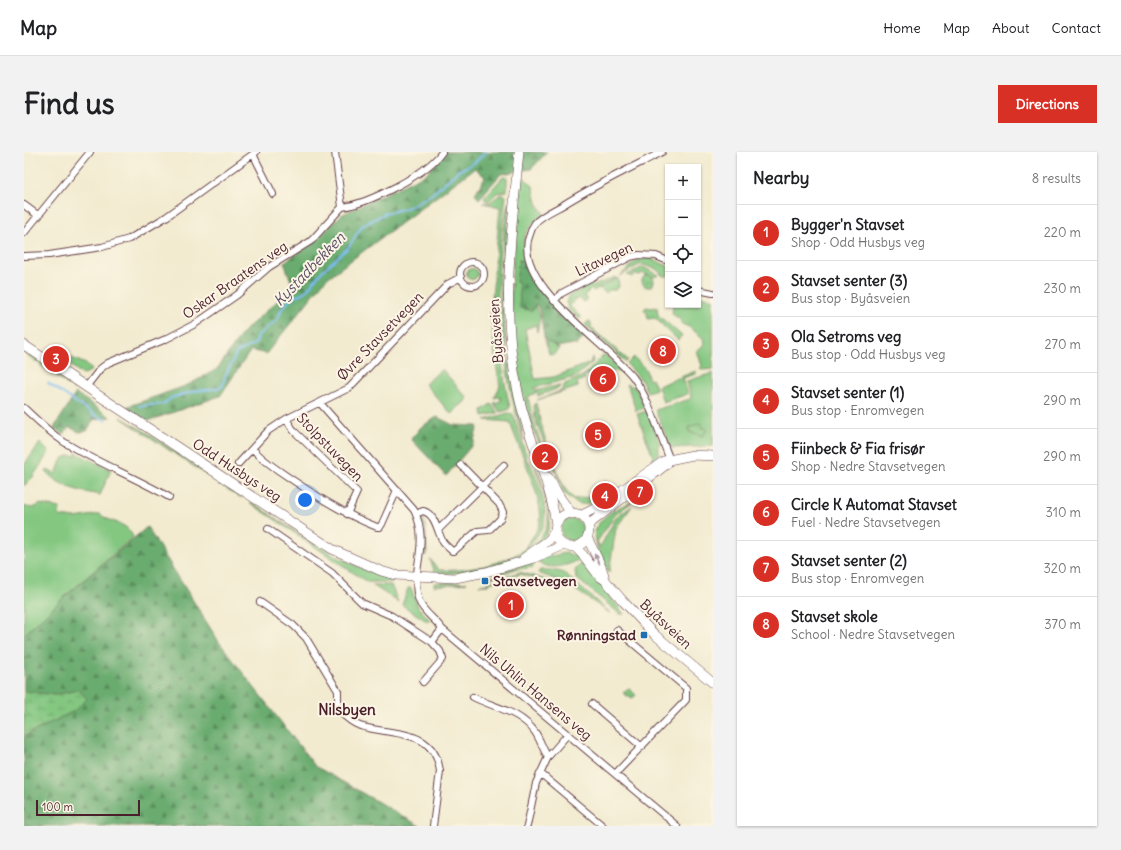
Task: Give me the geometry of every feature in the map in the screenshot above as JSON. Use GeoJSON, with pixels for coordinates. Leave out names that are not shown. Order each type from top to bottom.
{"type":"FeatureCollection","features":[{"type":"Feature","properties":{"kind":"street"},"geometry":{"type":"LineString","coordinates":[[24,233],[90,152]]}},
{"type":"Feature","properties":{"kind":"street"},"geometry":{"type":"LineString","coordinates":[[335,152],[342,207],[365,200],[417,176],[432,164],[442,152]]}},
{"type":"Feature","properties":{"kind":"street","name":"Byåsveien"},"geometry":{"type":"LineString","coordinates":[[519,152],[507,300],[512,362],[519,398],[529,434],[543,467],[561,499],[576,515]]}},
{"type":"Feature","properties":{"kind":"street"},"geometry":{"type":"LineString","coordinates":[[662,152],[590,188],[534,224],[527,240],[528,255],[536,276],[554,301],[573,322],[633,377],[642,392],[670,460]]}},
{"type":"Feature","properties":{"kind":"street"},"geometry":{"type":"LineString","coordinates":[[24,256],[49,256],[112,246],[125,241],[166,217],[255,153],[273,194]]}},
{"type":"Feature","properties":{"kind":"street"},"geometry":{"type":"LineString","coordinates":[[24,205],[39,216]]}},
{"type":"Feature","properties":{"kind":"street","name":"Oskar Braatens veg"},"geometry":{"type":"LineString","coordinates":[[86,387],[100,369],[108,363],[166,340],[195,324],[237,295],[270,267],[312,241],[342,207]]}},
{"type":"Feature","properties":{"kind":"street","name":"Litavegen"},"geometry":{"type":"LineString","coordinates":[[554,301],[562,293],[630,257],[647,254],[665,261]]}},
{"type":"Feature","properties":{"kind":"street","name":"Øvre Stavsetvegen"},"geometry":{"type":"LineString","coordinates":[[238,464],[268,431],[286,419],[349,388],[448,284],[461,277]]}},
{"type":"Feature","properties":{"kind":"street"},"geometry":{"type":"LineString","coordinates":[[701,291],[713,293]]}},
{"type":"Feature","properties":{"kind":"street","name":"Odd Husbys veg"},"geometry":{"type":"LineString","coordinates":[[24,345],[332,549],[382,571],[395,575],[418,578],[455,578],[486,572],[534,558],[564,545]]}},
{"type":"Feature","properties":{"kind":"street","name":"Stolpstuvegen"},"geometry":{"type":"LineString","coordinates":[[320,403],[397,490],[416,514],[421,531],[418,578]]}},
{"type":"Feature","properties":{"kind":"street"},"geometry":{"type":"LineString","coordinates":[[24,408],[51,433],[66,443],[169,497]]}},
{"type":"Feature","properties":{"kind":"street","name":"Stolpstuvegen"},"geometry":{"type":"LineString","coordinates":[[286,419],[294,431],[357,492],[346,514]]}},
{"type":"Feature","properties":{"kind":"street"},"geometry":{"type":"LineString","coordinates":[[253,449],[258,455],[275,468],[346,514],[380,527],[397,490]]}},
{"type":"Feature","properties":{"kind":"street"},"geometry":{"type":"LineString","coordinates":[[670,460],[662,469],[588,525],[585,542],[575,547],[564,545],[556,537],[555,528],[564,516],[576,515],[596,508],[664,461],[693,455],[713,456]]}},
{"type":"Feature","properties":{"kind":"street","name":"Stolpstuvegen"},"geometry":{"type":"LineString","coordinates":[[416,514],[426,512],[438,530],[443,543],[452,551],[454,551],[477,531],[489,530],[500,519],[503,512],[502,508],[483,486],[461,465]]}},
{"type":"Feature","properties":{"kind":"street"},"geometry":{"type":"LineString","coordinates":[[438,530],[504,465]]}},
{"type":"Feature","properties":{"kind":"street","name":"Byåsveien"},"geometry":{"type":"LineString","coordinates":[[543,467],[554,508],[555,528]]}},
{"type":"Feature","properties":{"kind":"street"},"geometry":{"type":"LineString","coordinates":[[576,515],[588,525]]}},
{"type":"Feature","properties":{"kind":"street","name":"Odd Husbys veg"},"geometry":{"type":"LineString","coordinates":[[520,561],[549,540],[555,528]]}},
{"type":"Feature","properties":{"kind":"street"},"geometry":{"type":"LineString","coordinates":[[268,529],[332,573],[369,608],[392,616],[432,642],[440,651],[443,659],[423,682]]}},
{"type":"Feature","properties":{"kind":"street","name":"Byåsveien"},"geometry":{"type":"LineString","coordinates":[[587,537],[595,556],[604,571],[605,580]]}},
{"type":"Feature","properties":{"kind":"street","name":"Byåsveien"},"geometry":{"type":"LineString","coordinates":[[575,547],[599,576],[605,580],[654,634],[713,683]]}},
{"type":"Feature","properties":{"kind":"street","name":"Nils Uhlin Hansens veg"},"geometry":{"type":"LineString","coordinates":[[418,578],[420,603],[442,629],[677,826]]}},
{"type":"Feature","properties":{"kind":"street"},"geometry":{"type":"LineString","coordinates":[[260,602],[294,625],[306,638],[338,691],[338,710],[347,719],[360,726],[412,735],[432,750],[439,763],[440,771],[432,826]]}},
{"type":"Feature","properties":{"kind":"street"},"geometry":{"type":"LineString","coordinates":[[432,642],[442,629]]}},
{"type":"Feature","properties":{"kind":"street"},"geometry":{"type":"LineString","coordinates":[[615,774],[686,700],[687,693],[686,688],[617,630]]}},
{"type":"Feature","properties":{"kind":"street"},"geometry":{"type":"LineString","coordinates":[[473,697],[517,716],[536,733],[540,746],[548,757]]}},
{"type":"Feature","properties":{"kind":"street","name":"Nils Uhlin Hansens veg"},"geometry":{"type":"LineString","coordinates":[[592,704],[642,747]]}},
{"type":"Feature","properties":{"kind":"street"},"geometry":{"type":"LineString","coordinates":[[527,826],[536,783],[540,773],[548,757],[568,734]]}},
{"type":"Feature","properties":{"kind":"street"},"geometry":{"type":"LineString","coordinates":[[540,773],[603,826]]}},
{"type":"Feature","properties":{"kind":"green space"},"geometry":{"type":"Polygon","coordinates":[[[445,152],[547,152],[531,169],[501,174],[479,199],[475,194],[485,177],[475,168],[326,279],[266,354],[251,350],[220,396],[148,421],[126,407],[188,385],[217,369],[244,331],[293,287],[284,262],[314,243],[341,215],[424,175],[437,163],[445,152]]]}},
{"type":"Feature","properties":{"kind":"green space"},"geometry":{"type":"Polygon","coordinates":[[[522,176],[533,186],[537,203],[544,214],[529,229],[525,235],[524,241],[524,247],[533,277],[533,310],[535,305],[540,317],[537,332],[536,325],[525,329],[535,379],[554,377],[590,363],[592,357],[593,362],[575,377],[534,388],[536,391],[560,385],[559,388],[538,396],[537,392],[528,397],[533,420],[542,447],[532,427],[522,391],[512,325],[512,271],[522,176]]]}},
{"type":"Feature","properties":{"kind":"green space"},"geometry":{"type":"Polygon","coordinates":[[[503,177],[507,177],[507,191],[497,193],[489,201],[486,201],[484,198],[503,177]]]}},
{"type":"Feature","properties":{"kind":"green space"},"geometry":{"type":"Polygon","coordinates":[[[501,194],[506,196],[498,276],[499,328],[501,354],[510,407],[508,410],[500,412],[494,403],[501,401],[500,397],[494,398],[500,386],[495,359],[491,311],[500,207],[483,203],[489,203],[501,194]]]}},
{"type":"Feature","properties":{"kind":"green space"},"geometry":{"type":"Polygon","coordinates":[[[509,202],[504,284],[505,333],[508,360],[524,441],[511,394],[502,323],[501,275],[504,226],[509,202]]]}},
{"type":"Feature","properties":{"kind":"green space"},"geometry":{"type":"Polygon","coordinates":[[[649,258],[665,265],[665,276],[663,276],[656,269],[641,264],[620,276],[637,260],[649,258]]]}},
{"type":"Feature","properties":{"kind":"green space"},"geometry":{"type":"Polygon","coordinates":[[[519,260],[527,261],[538,283],[552,302],[585,336],[576,346],[574,344],[557,347],[545,340],[541,315],[536,304],[532,311],[520,308],[519,283],[516,281],[519,260]]]}},
{"type":"Feature","properties":{"kind":"green space"},"geometry":{"type":"Polygon","coordinates":[[[643,267],[659,275],[653,277],[643,273],[640,275],[635,274],[632,277],[627,275],[643,267]]]}},
{"type":"Feature","properties":{"kind":"green space"},"geometry":{"type":"Polygon","coordinates":[[[470,269],[474,269],[476,270],[476,278],[470,279],[467,276],[467,272],[470,269]]]}},
{"type":"Feature","properties":{"kind":"green space"},"geometry":{"type":"Polygon","coordinates":[[[648,275],[652,277],[654,281],[652,285],[648,287],[644,285],[642,281],[644,277],[648,275]]]}},
{"type":"Feature","properties":{"kind":"green space"},"geometry":{"type":"Polygon","coordinates":[[[615,277],[616,278],[594,291],[591,289],[584,296],[587,299],[584,302],[579,298],[577,300],[575,299],[570,306],[581,317],[580,319],[569,311],[566,302],[570,295],[592,284],[594,286],[615,277]]]}},
{"type":"Feature","properties":{"kind":"green space"},"geometry":{"type":"Polygon","coordinates":[[[618,278],[619,287],[616,290],[609,290],[606,293],[599,288],[618,278]]]}},
{"type":"Feature","properties":{"kind":"green space"},"geometry":{"type":"Polygon","coordinates":[[[701,296],[713,299],[713,369],[703,370],[700,368],[702,366],[697,351],[704,344],[703,338],[689,327],[682,324],[680,319],[672,314],[673,308],[701,308],[701,296]]]}},
{"type":"Feature","properties":{"kind":"green space"},"geometry":{"type":"Polygon","coordinates":[[[646,307],[657,307],[658,315],[682,336],[678,340],[655,318],[648,319],[647,313],[644,310],[646,307]]]}},
{"type":"Feature","properties":{"kind":"green space"},"geometry":{"type":"Polygon","coordinates":[[[587,322],[590,322],[592,324],[590,327],[628,360],[626,362],[585,325],[587,322]]]}},
{"type":"Feature","properties":{"kind":"green space"},"geometry":{"type":"Polygon","coordinates":[[[545,340],[560,349],[553,355],[549,354],[545,340]]]}},
{"type":"Feature","properties":{"kind":"green space"},"geometry":{"type":"Polygon","coordinates":[[[24,349],[70,384],[68,385],[24,353],[24,349]]]}},
{"type":"Feature","properties":{"kind":"green space"},"geometry":{"type":"Polygon","coordinates":[[[54,352],[58,352],[88,365],[92,370],[83,375],[54,352]]]}},
{"type":"Feature","properties":{"kind":"green space"},"geometry":{"type":"Polygon","coordinates":[[[605,354],[624,372],[623,373],[612,370],[595,372],[584,376],[585,379],[577,382],[578,387],[537,400],[561,391],[565,384],[584,375],[605,354]]]}},
{"type":"Feature","properties":{"kind":"green space"},"geometry":{"type":"Polygon","coordinates":[[[634,357],[646,370],[649,380],[652,379],[657,389],[647,392],[642,381],[627,364],[634,357]]]}},
{"type":"Feature","properties":{"kind":"green space"},"geometry":{"type":"Polygon","coordinates":[[[442,369],[468,399],[451,414],[425,384],[442,369]]]}},
{"type":"Feature","properties":{"kind":"green space"},"geometry":{"type":"Polygon","coordinates":[[[696,371],[696,374],[683,378],[688,394],[663,402],[658,386],[696,371]]]}},
{"type":"Feature","properties":{"kind":"green space"},"geometry":{"type":"Polygon","coordinates":[[[713,373],[713,446],[671,448],[655,410],[690,399],[691,397],[687,381],[713,373]]]}},
{"type":"Feature","properties":{"kind":"green space"},"geometry":{"type":"Polygon","coordinates":[[[627,384],[636,388],[645,407],[636,411],[627,384]]]}},
{"type":"Feature","properties":{"kind":"green space"},"geometry":{"type":"Polygon","coordinates":[[[76,393],[110,417],[93,420],[87,431],[79,432],[69,427],[64,435],[54,428],[76,393]]]}},
{"type":"Feature","properties":{"kind":"green space"},"geometry":{"type":"Polygon","coordinates":[[[536,403],[541,425],[556,470],[569,493],[575,499],[596,496],[593,486],[595,485],[597,489],[605,487],[604,482],[608,482],[610,488],[602,494],[601,493],[597,498],[588,504],[579,504],[564,493],[535,419],[534,406],[536,403]]]}},
{"type":"Feature","properties":{"kind":"green space"},"geometry":{"type":"Polygon","coordinates":[[[491,404],[498,413],[483,416],[482,410],[491,404]]]}},
{"type":"Feature","properties":{"kind":"green space"},"geometry":{"type":"Polygon","coordinates":[[[647,411],[661,445],[659,446],[659,453],[654,460],[637,414],[647,411]]]}},
{"type":"Feature","properties":{"kind":"green space"},"geometry":{"type":"Polygon","coordinates":[[[508,413],[513,414],[527,461],[529,461],[542,496],[545,515],[544,524],[540,532],[528,546],[529,551],[518,557],[471,571],[434,574],[430,559],[439,570],[461,570],[496,563],[526,549],[526,546],[538,529],[540,513],[535,488],[510,422],[485,420],[508,413]]]}},
{"type":"Feature","properties":{"kind":"green space"},"geometry":{"type":"Polygon","coordinates":[[[120,417],[143,430],[243,497],[239,497],[120,417]]]}},
{"type":"Feature","properties":{"kind":"green space"},"geometry":{"type":"Polygon","coordinates":[[[437,417],[453,425],[478,426],[473,444],[446,476],[411,439],[421,427],[437,417]]]}},
{"type":"Feature","properties":{"kind":"green space"},"geometry":{"type":"Polygon","coordinates":[[[701,423],[702,427],[707,429],[703,436],[689,432],[689,427],[701,423]]]}},
{"type":"Feature","properties":{"kind":"green space"},"geometry":{"type":"Polygon","coordinates":[[[40,443],[49,452],[32,478],[24,486],[24,465],[40,443]]]}},
{"type":"Feature","properties":{"kind":"green space"},"geometry":{"type":"Polygon","coordinates":[[[76,453],[111,470],[100,495],[71,488],[58,482],[46,472],[47,470],[56,474],[61,460],[66,457],[75,456],[76,453]]]}},
{"type":"Feature","properties":{"kind":"green space"},"geometry":{"type":"Polygon","coordinates":[[[535,468],[540,476],[544,492],[541,483],[535,468]]]}},
{"type":"Feature","properties":{"kind":"green space"},"geometry":{"type":"Polygon","coordinates":[[[249,502],[253,503],[336,556],[354,565],[392,578],[392,582],[367,582],[249,502]]]}},
{"type":"Feature","properties":{"kind":"green space"},"geometry":{"type":"Polygon","coordinates":[[[632,502],[615,515],[597,542],[600,547],[616,518],[632,506],[616,528],[609,573],[598,551],[594,531],[601,521],[610,513],[632,502]]]}},
{"type":"Feature","properties":{"kind":"green space"},"geometry":{"type":"Polygon","coordinates":[[[39,504],[60,508],[59,516],[75,518],[100,514],[109,520],[123,525],[133,537],[62,599],[24,635],[24,506],[32,508],[39,504]]]}},
{"type":"Feature","properties":{"kind":"green space"},"geometry":{"type":"Polygon","coordinates":[[[548,510],[550,523],[548,529],[540,541],[532,547],[543,534],[547,524],[548,510]]]}},
{"type":"Feature","properties":{"kind":"green space"},"geometry":{"type":"Polygon","coordinates":[[[421,517],[423,517],[426,527],[427,554],[425,556],[425,533],[421,517]]]}},
{"type":"Feature","properties":{"kind":"green space"},"geometry":{"type":"Polygon","coordinates":[[[572,519],[580,522],[583,530],[580,538],[572,541],[564,538],[561,530],[564,522],[572,519]]]}},
{"type":"Feature","properties":{"kind":"green space"},"geometry":{"type":"Polygon","coordinates":[[[147,527],[219,642],[315,766],[420,826],[24,826],[24,736],[74,711],[79,690],[54,695],[24,691],[24,635],[62,599],[147,527]]]}},
{"type":"Feature","properties":{"kind":"green space"},"geometry":{"type":"Polygon","coordinates":[[[566,553],[576,556],[583,562],[624,614],[620,614],[576,578],[575,570],[582,563],[579,560],[562,566],[550,567],[540,563],[537,559],[566,553]]]}},
{"type":"Feature","properties":{"kind":"green space"},"geometry":{"type":"Polygon","coordinates":[[[533,561],[533,567],[512,570],[488,579],[503,571],[533,561]]]}},
{"type":"Feature","properties":{"kind":"green space"},"geometry":{"type":"Polygon","coordinates":[[[540,570],[554,570],[564,573],[610,613],[565,583],[538,573],[540,570]]]}},
{"type":"Feature","properties":{"kind":"green space"},"geometry":{"type":"Polygon","coordinates":[[[520,572],[559,584],[557,587],[521,574],[489,583],[488,585],[479,585],[487,584],[487,583],[520,572]]]}},
{"type":"Feature","properties":{"kind":"green space"},"geometry":{"type":"Polygon","coordinates":[[[434,583],[467,583],[434,586],[434,583]]]}},
{"type":"Feature","properties":{"kind":"green space"},"geometry":{"type":"Polygon","coordinates":[[[372,585],[391,585],[398,602],[372,585]]]}},
{"type":"Feature","properties":{"kind":"green space"},"geometry":{"type":"Polygon","coordinates":[[[408,588],[411,588],[418,607],[430,620],[428,622],[402,605],[408,588]]]}},
{"type":"Feature","properties":{"kind":"green space"},"geometry":{"type":"Polygon","coordinates":[[[628,688],[636,695],[632,699],[623,693],[628,688]]]}},
{"type":"Feature","properties":{"kind":"green space"},"geometry":{"type":"Polygon","coordinates":[[[79,690],[87,699],[74,711],[24,736],[24,691],[54,695],[79,690]]]}},
{"type":"Feature","properties":{"kind":"waterway","name":"Kystadbekken"},"geometry":{"type":"LineString","coordinates":[[139,406],[164,404],[171,398],[195,391],[214,389],[223,386],[226,373],[236,353],[256,343],[258,335],[277,320],[282,308],[292,298],[306,291],[323,270],[348,248],[362,226],[386,213],[407,208],[432,194],[458,171],[474,163],[486,152]]}},
{"type":"Feature","properties":{"kind":"waterway","name":"Kystadbekken"},"geometry":{"type":"LineString","coordinates":[[48,383],[96,416],[106,420]]}},
{"type":"Feature","properties":{"kind":"place","name":"Stavset skole"},"geometry":{"type":"Point","coordinates":[663,351]}},
{"type":"Feature","properties":{"kind":"place","name":"Ola Setroms veg"},"geometry":{"type":"Point","coordinates":[56,359]}},
{"type":"Feature","properties":{"kind":"place","name":"Circle K Automat Stavset"},"geometry":{"type":"Point","coordinates":[603,379]}},
{"type":"Feature","properties":{"kind":"place","name":"Fiinbeck & Fia frisør"},"geometry":{"type":"Point","coordinates":[598,435]}},
{"type":"Feature","properties":{"kind":"place","name":"Stavset senter (3)"},"geometry":{"type":"Point","coordinates":[545,457]}},
{"type":"Feature","properties":{"kind":"place","name":"Stavset senter (2)"},"geometry":{"type":"Point","coordinates":[640,492]}},
{"type":"Feature","properties":{"kind":"place","name":"Stavset senter (1)"},"geometry":{"type":"Point","coordinates":[605,496]}},
{"type":"Feature","properties":{"kind":"place","name":"Stavsetvegen"},"geometry":{"type":"Point","coordinates":[485,581]}},
{"type":"Feature","properties":{"kind":"place","name":"Bygger'n Stavset"},"geometry":{"type":"Point","coordinates":[511,605]}},
{"type":"Feature","properties":{"kind":"place","name":"Rønningstad"},"geometry":{"type":"Point","coordinates":[644,635]}},
{"type":"Feature","properties":{"kind":"district","name":"Nilsbyen"},"geometry":{"type":"Point","coordinates":[347,709]}}]}
